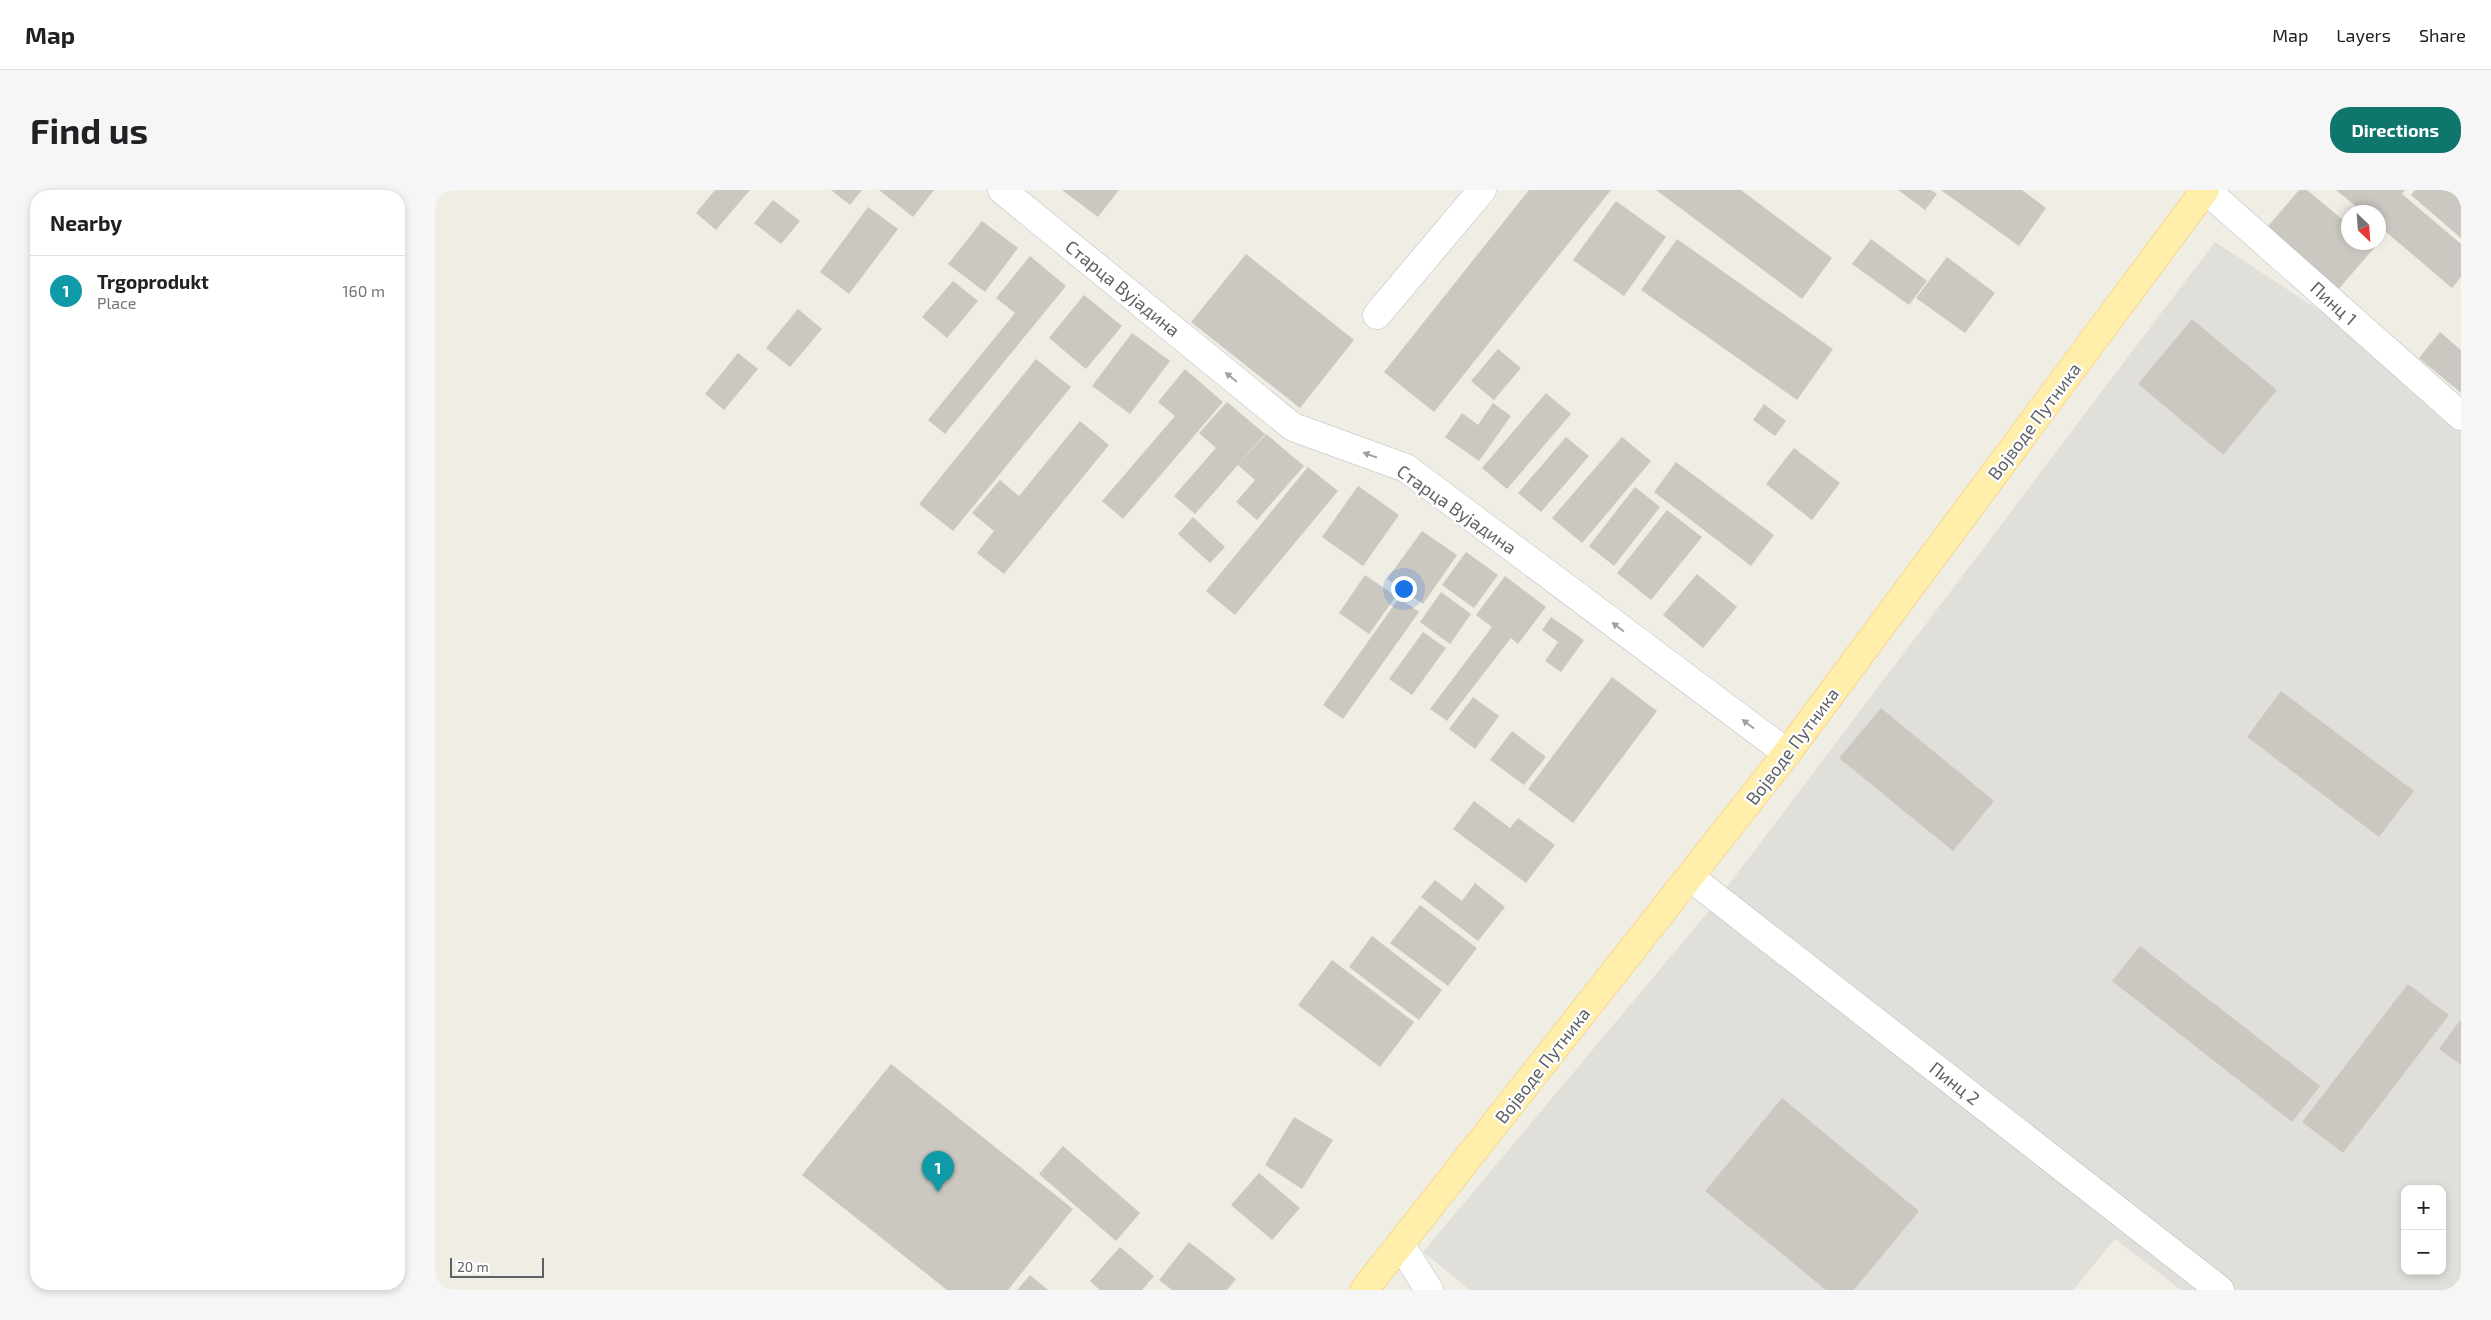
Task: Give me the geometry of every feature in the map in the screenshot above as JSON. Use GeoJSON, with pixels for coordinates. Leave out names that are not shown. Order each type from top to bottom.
{"type":"FeatureCollection","features":[{"type":"Feature","properties":{"kind":"main road","name":"Војводе Путника"},"geometry":{"type":"LineString","coordinates":[[1363,1290],[1401,1245],[1787,753],[2206,190]]}},
{"type":"Feature","properties":{"kind":"street","name":"Старца Вујадина"},"geometry":{"type":"LineString","coordinates":[[1002,190],[1293,427],[1406,468],[1787,753]]}},
{"type":"Feature","properties":{"kind":"street"},"geometry":{"type":"LineString","coordinates":[[1377,315],[1482,190]]}},
{"type":"Feature","properties":{"kind":"street","name":"Пинц 1"},"geometry":{"type":"LineString","coordinates":[[2206,190],[2461,416]]}},
{"type":"Feature","properties":{"kind":"street","name":"Пинц 2"},"geometry":{"type":"LineString","coordinates":[[1690,877],[2220,1290]]}},
{"type":"Feature","properties":{"kind":"street"},"geometry":{"type":"LineString","coordinates":[[1401,1245],[1429,1290]]}},
{"type":"Feature","properties":{"kind":"shaded area"},"geometry":{"type":"Polygon","coordinates":[[[2215,242],[2461,403],[2461,1290],[2181,1290],[2115,1239],[2073,1290],[1470,1290],[1423,1252],[1708,912],[2215,242]]]}},
{"type":"Feature","properties":{"kind":"building"},"geometry":{"type":"Polygon","coordinates":[[[715,190],[750,190],[716,230],[696,213],[715,190]]]}},
{"type":"Feature","properties":{"kind":"building"},"geometry":{"type":"Polygon","coordinates":[[[831,190],[862,190],[850,205],[831,190]]]}},
{"type":"Feature","properties":{"kind":"building"},"geometry":{"type":"Polygon","coordinates":[[[879,190],[934,190],[913,217],[879,190]]]}},
{"type":"Feature","properties":{"kind":"building"},"geometry":{"type":"Polygon","coordinates":[[[1062,190],[1119,190],[1098,217],[1062,190]]]}},
{"type":"Feature","properties":{"kind":"building"},"geometry":{"type":"Polygon","coordinates":[[[1529,190],[1611,190],[1434,412],[1384,372],[1529,190]]]}},
{"type":"Feature","properties":{"kind":"building"},"geometry":{"type":"Polygon","coordinates":[[[1656,190],[1741,190],[1832,258],[1802,299],[1656,190]]]}},
{"type":"Feature","properties":{"kind":"building"},"geometry":{"type":"Polygon","coordinates":[[[1898,190],[1931,190],[1937,194],[1925,210],[1898,190]]]}},
{"type":"Feature","properties":{"kind":"building"},"geometry":{"type":"Polygon","coordinates":[[[1941,190],[2022,190],[2046,208],[2019,246],[1941,190]]]}},
{"type":"Feature","properties":{"kind":"building"},"geometry":{"type":"Polygon","coordinates":[[[2299,190],[2307,190],[2341,218],[2341,250],[2372,250],[2336,292],[2264,231],[2299,190]]]}},
{"type":"Feature","properties":{"kind":"building"},"geometry":{"type":"Polygon","coordinates":[[[2336,190],[2405,190],[2402,194],[2461,244],[2461,277],[2452,288],[2386,232],[2386,205],[2354,205],[2336,190]]]}},
{"type":"Feature","properties":{"kind":"building"},"geometry":{"type":"Polygon","coordinates":[[[2415,190],[2461,190],[2461,238],[2411,195],[2415,190]]]}},
{"type":"Feature","properties":{"kind":"building"},"geometry":{"type":"Polygon","coordinates":[[[773,200],[800,221],[781,244],[754,223],[773,200]]]}},
{"type":"Feature","properties":{"kind":"building"},"geometry":{"type":"Polygon","coordinates":[[[1616,201],[1666,237],[1624,296],[1573,260],[1616,201]]]}},
{"type":"Feature","properties":{"kind":"building"},"geometry":{"type":"Polygon","coordinates":[[[868,207],[898,229],[849,294],[820,272],[868,207]]]}},
{"type":"Feature","properties":{"kind":"building"},"geometry":{"type":"Polygon","coordinates":[[[982,221],[1018,248],[985,292],[948,264],[982,221]]]}},
{"type":"Feature","properties":{"kind":"building"},"geometry":{"type":"Polygon","coordinates":[[[1677,239],[1833,349],[1797,400],[1641,290],[1677,239]]]}},
{"type":"Feature","properties":{"kind":"building"},"geometry":{"type":"Polygon","coordinates":[[[1871,239],[1927,281],[1909,305],[1852,264],[1871,239]]]}},
{"type":"Feature","properties":{"kind":"building"},"geometry":{"type":"Polygon","coordinates":[[[1246,254],[1354,340],[1300,408],[1191,322],[1246,254]]]}},
{"type":"Feature","properties":{"kind":"building"},"geometry":{"type":"Polygon","coordinates":[[[1030,256],[1066,286],[945,434],[928,420],[1015,313],[996,298],[1030,256]]]}},
{"type":"Feature","properties":{"kind":"building"},"geometry":{"type":"Polygon","coordinates":[[[1947,257],[1995,293],[1965,333],[1916,298],[1947,257]]]}},
{"type":"Feature","properties":{"kind":"building"},"geometry":{"type":"Polygon","coordinates":[[[953,281],[978,301],[947,338],[922,317],[953,281]]]}},
{"type":"Feature","properties":{"kind":"building"},"geometry":{"type":"Polygon","coordinates":[[[1084,295],[1122,326],[1086,369],[1049,338],[1084,295]]]}},
{"type":"Feature","properties":{"kind":"building"},"geometry":{"type":"Polygon","coordinates":[[[798,309],[822,329],[790,367],[766,348],[798,309]]]}},
{"type":"Feature","properties":{"kind":"building"},"geometry":{"type":"Polygon","coordinates":[[[2192,319],[2277,390],[2223,455],[2138,384],[2192,319]]]}},
{"type":"Feature","properties":{"kind":"building"},"geometry":{"type":"Polygon","coordinates":[[[2440,332],[2461,350],[2461,393],[2419,358],[2440,332]]]}},
{"type":"Feature","properties":{"kind":"building"},"geometry":{"type":"Polygon","coordinates":[[[1132,333],[1170,361],[1130,414],[1092,386],[1132,333]]]}},
{"type":"Feature","properties":{"kind":"building"},"geometry":{"type":"Polygon","coordinates":[[[1498,349],[1521,368],[1494,400],[1471,381],[1498,349]]]}},
{"type":"Feature","properties":{"kind":"building"},"geometry":{"type":"Polygon","coordinates":[[[738,353],[758,369],[724,410],[705,394],[738,353]]]}},
{"type":"Feature","properties":{"kind":"building"},"geometry":{"type":"Polygon","coordinates":[[[1036,359],[1071,387],[953,531],[919,504],[1036,359]]]}},
{"type":"Feature","properties":{"kind":"building"},"geometry":{"type":"Polygon","coordinates":[[[1185,369],[1223,402],[1123,519],[1102,501],[1175,416],[1158,402],[1185,369]]]}},
{"type":"Feature","properties":{"kind":"building"},"geometry":{"type":"Polygon","coordinates":[[[1546,393],[1571,414],[1507,489],[1482,468],[1546,393]]]}},
{"type":"Feature","properties":{"kind":"building"},"geometry":{"type":"Polygon","coordinates":[[[1227,402],[1265,434],[1195,514],[1174,496],[1216,448],[1199,433],[1227,402]]]}},
{"type":"Feature","properties":{"kind":"building"},"geometry":{"type":"Polygon","coordinates":[[[1493,403],[1511,416],[1479,461],[1445,437],[1462,413],[1478,425],[1493,403]]]}},
{"type":"Feature","properties":{"kind":"building"},"geometry":{"type":"Polygon","coordinates":[[[1764,404],[1786,421],[1775,436],[1753,420],[1764,404]]]}},
{"type":"Feature","properties":{"kind":"building"},"geometry":{"type":"Polygon","coordinates":[[[1080,421],[1109,445],[1004,574],[977,553],[994,531],[972,513],[1000,480],[1019,496],[1080,421]]]}},
{"type":"Feature","properties":{"kind":"building"},"geometry":{"type":"Polygon","coordinates":[[[1266,434],[1304,466],[1257,520],[1236,502],[1255,480],[1238,465],[1266,434]]]}},
{"type":"Feature","properties":{"kind":"building"},"geometry":{"type":"Polygon","coordinates":[[[1566,437],[1589,456],[1541,512],[1518,493],[1566,437]]]}},
{"type":"Feature","properties":{"kind":"building"},"geometry":{"type":"Polygon","coordinates":[[[1622,437],[1651,461],[1582,543],[1552,518],[1622,437]]]}},
{"type":"Feature","properties":{"kind":"building"},"geometry":{"type":"Polygon","coordinates":[[[1794,448],[1840,483],[1812,520],[1766,484],[1794,448]]]}},
{"type":"Feature","properties":{"kind":"building"},"geometry":{"type":"Polygon","coordinates":[[[1676,462],[1774,535],[1751,566],[1654,492],[1676,462]]]}},
{"type":"Feature","properties":{"kind":"building"},"geometry":{"type":"Polygon","coordinates":[[[1308,467],[1338,491],[1235,615],[1206,591],[1308,467]]]}},
{"type":"Feature","properties":{"kind":"building"},"geometry":{"type":"Polygon","coordinates":[[[1358,486],[1399,515],[1363,566],[1322,537],[1358,486]]]}},
{"type":"Feature","properties":{"kind":"building"},"geometry":{"type":"Polygon","coordinates":[[[1635,487],[1660,507],[1614,566],[1589,546],[1635,487]]]}},
{"type":"Feature","properties":{"kind":"building"},"geometry":{"type":"Polygon","coordinates":[[[1667,510],[1702,537],[1651,600],[1617,573],[1667,510]]]}},
{"type":"Feature","properties":{"kind":"building"},"geometry":{"type":"Polygon","coordinates":[[[1193,517],[1225,547],[1210,563],[1178,534],[1193,517]]]}},
{"type":"Feature","properties":{"kind":"building"},"geometry":{"type":"Polygon","coordinates":[[[1422,531],[1457,555],[1423,604],[1387,579],[1422,531]]]}},
{"type":"Feature","properties":{"kind":"building"},"geometry":{"type":"Polygon","coordinates":[[[1466,552],[1498,575],[1474,608],[1442,585],[1466,552]]]}},
{"type":"Feature","properties":{"kind":"building"},"geometry":{"type":"Polygon","coordinates":[[[1697,574],[1737,607],[1703,648],[1663,615],[1697,574]]]}},
{"type":"Feature","properties":{"kind":"building"},"geometry":{"type":"Polygon","coordinates":[[[1365,575],[1396,596],[1369,634],[1339,613],[1365,575]]]}},
{"type":"Feature","properties":{"kind":"building"},"geometry":{"type":"Polygon","coordinates":[[[1505,576],[1546,607],[1518,644],[1511,638],[1447,721],[1430,709],[1492,627],[1476,615],[1505,576]]]}},
{"type":"Feature","properties":{"kind":"building"},"geometry":{"type":"Polygon","coordinates":[[[1441,592],[1471,614],[1450,644],[1420,622],[1441,592]]]}},
{"type":"Feature","properties":{"kind":"building"},"geometry":{"type":"Polygon","coordinates":[[[1399,598],[1419,612],[1343,719],[1323,705],[1399,598]]]}},
{"type":"Feature","properties":{"kind":"building"},"geometry":{"type":"Polygon","coordinates":[[[1551,617],[1584,640],[1561,672],[1545,661],[1558,642],[1542,630],[1551,617]]]}},
{"type":"Feature","properties":{"kind":"building"},"geometry":{"type":"Polygon","coordinates":[[[1423,632],[1446,648],[1412,695],[1389,679],[1423,632]]]}},
{"type":"Feature","properties":{"kind":"building"},"geometry":{"type":"Polygon","coordinates":[[[1612,677],[1657,711],[1573,823],[1528,789],[1612,677]]]}},
{"type":"Feature","properties":{"kind":"building"},"geometry":{"type":"Polygon","coordinates":[[[2281,691],[2414,791],[2379,837],[2247,737],[2281,691]]]}},
{"type":"Feature","properties":{"kind":"building"},"geometry":{"type":"Polygon","coordinates":[[[1473,697],[1499,716],[1475,749],[1449,729],[1473,697]]]}},
{"type":"Feature","properties":{"kind":"building"},"geometry":{"type":"Polygon","coordinates":[[[1881,708],[1994,801],[1953,851],[1839,758],[1881,708]]]}},
{"type":"Feature","properties":{"kind":"building"},"geometry":{"type":"Polygon","coordinates":[[[1512,731],[1546,757],[1524,785],[1490,760],[1512,731]]]}},
{"type":"Feature","properties":{"kind":"building"},"geometry":{"type":"Polygon","coordinates":[[[1474,801],[1510,828],[1518,818],[1555,845],[1526,883],[1453,829],[1474,801]]]}},
{"type":"Feature","properties":{"kind":"building"},"geometry":{"type":"Polygon","coordinates":[[[1435,880],[1462,901],[1475,883],[1505,907],[1478,941],[1421,897],[1435,880]]]}},
{"type":"Feature","properties":{"kind":"building"},"geometry":{"type":"Polygon","coordinates":[[[1420,905],[1477,948],[1448,986],[1390,943],[1420,905]]]}},
{"type":"Feature","properties":{"kind":"building"},"geometry":{"type":"Polygon","coordinates":[[[1372,936],[1442,990],[1419,1020],[1349,967],[1372,936]]]}},
{"type":"Feature","properties":{"kind":"building"},"geometry":{"type":"Polygon","coordinates":[[[2140,946],[2320,1086],[2292,1122],[2112,981],[2140,946]]]}},
{"type":"Feature","properties":{"kind":"building"},"geometry":{"type":"Polygon","coordinates":[[[1332,960],[1414,1022],[1380,1067],[1298,1005],[1332,960]]]}},
{"type":"Feature","properties":{"kind":"building"},"geometry":{"type":"Polygon","coordinates":[[[2408,984],[2449,1015],[2343,1153],[2302,1122],[2408,984]]]}},
{"type":"Feature","properties":{"kind":"building"},"geometry":{"type":"Polygon","coordinates":[[[2461,1019],[2461,1065],[2439,1049],[2461,1019]]]}},
{"type":"Feature","properties":{"kind":"building"},"geometry":{"type":"Polygon","coordinates":[[[891,1064],[1073,1209],[1008,1290],[947,1290],[802,1175],[891,1064]]]}},
{"type":"Feature","properties":{"kind":"building"},"geometry":{"type":"Polygon","coordinates":[[[1782,1098],[1919,1211],[1854,1290],[1826,1290],[1705,1191],[1782,1098]]]}},
{"type":"Feature","properties":{"kind":"building"},"geometry":{"type":"Polygon","coordinates":[[[1294,1117],[1333,1140],[1302,1189],[1265,1165],[1294,1117]]]}},
{"type":"Feature","properties":{"kind":"building"},"geometry":{"type":"Polygon","coordinates":[[[1063,1146],[1140,1213],[1116,1241],[1039,1174],[1063,1146]]]}},
{"type":"Feature","properties":{"kind":"building"},"geometry":{"type":"Polygon","coordinates":[[[1259,1173],[1300,1208],[1272,1240],[1231,1205],[1259,1173]]]}},
{"type":"Feature","properties":{"kind":"building"},"geometry":{"type":"Polygon","coordinates":[[[1189,1242],[1236,1279],[1227,1290],[1172,1290],[1159,1280],[1189,1242]]]}},
{"type":"Feature","properties":{"kind":"building"},"geometry":{"type":"Polygon","coordinates":[[[1120,1247],[1154,1276],[1142,1290],[1100,1290],[1090,1281],[1120,1247]]]}},
{"type":"Feature","properties":{"kind":"building"},"geometry":{"type":"Polygon","coordinates":[[[1030,1275],[1048,1290],[1017,1290],[1030,1275]]]}},
{"type":"Feature","properties":{"kind":"place","name":"Trgoprodukt"},"geometry":{"type":"Point","coordinates":[938,1192]}}]}
